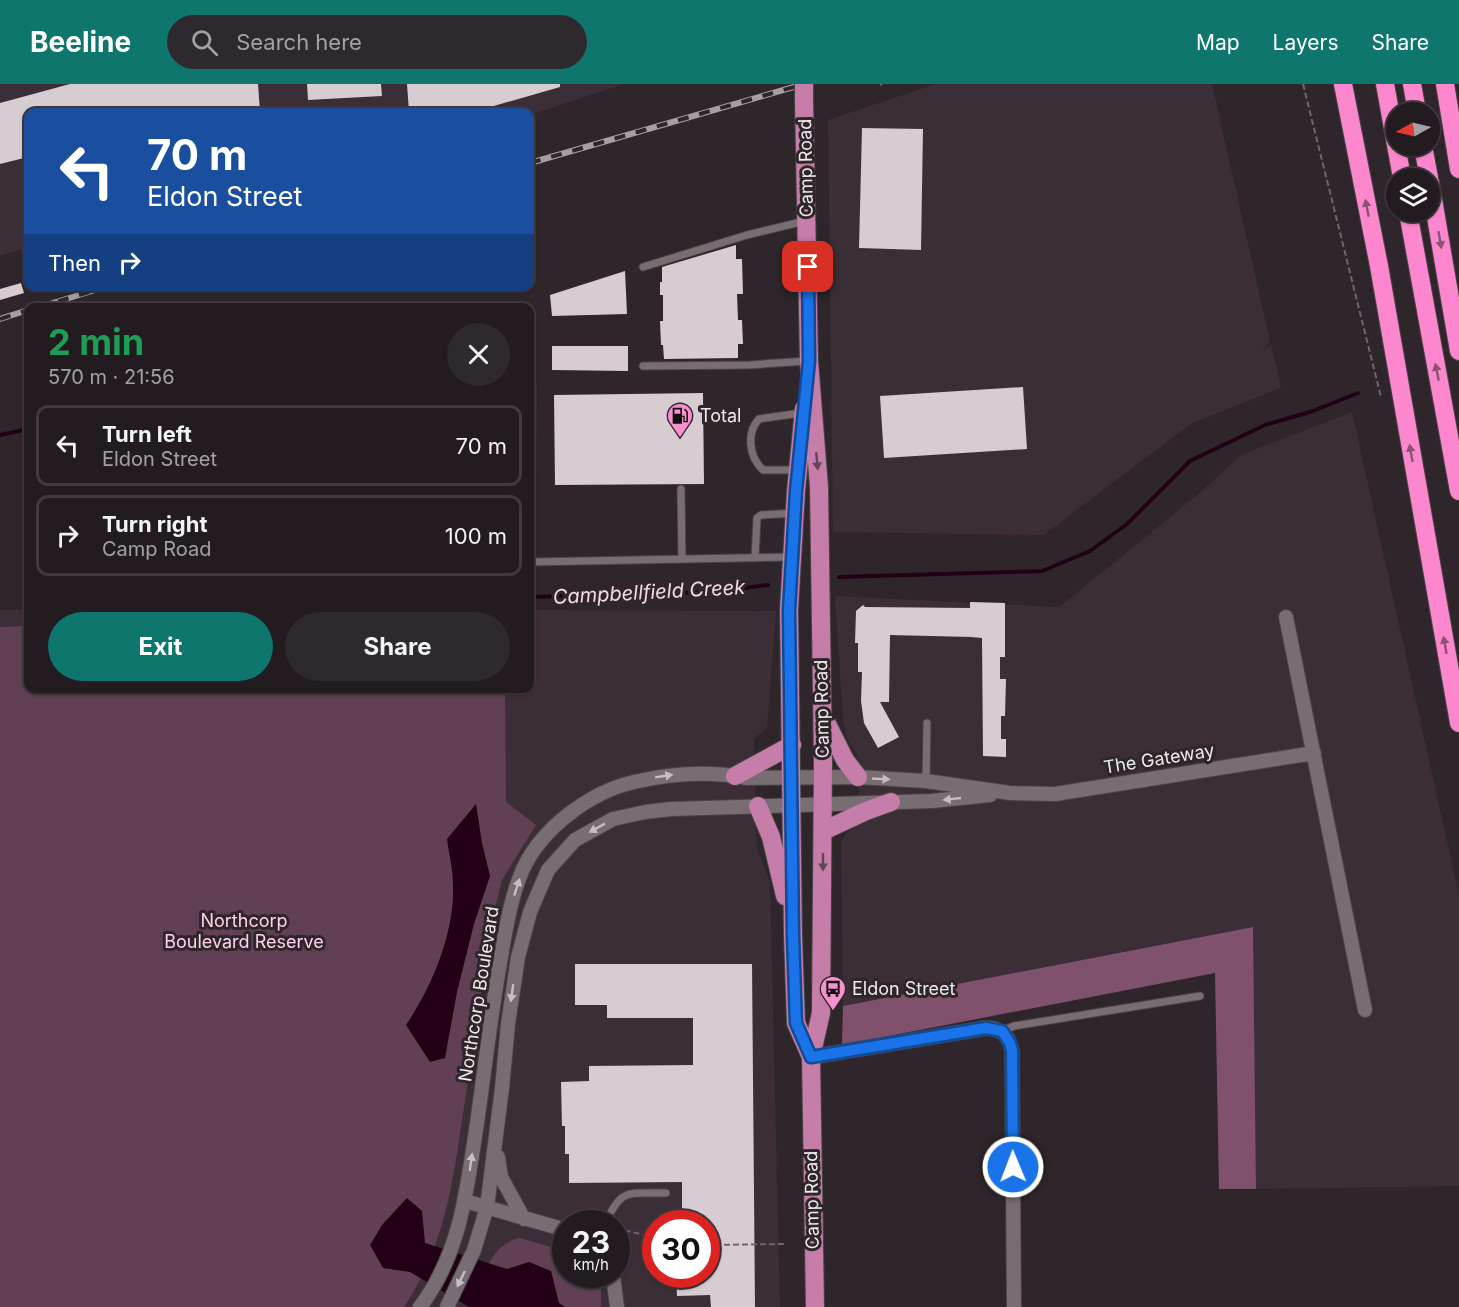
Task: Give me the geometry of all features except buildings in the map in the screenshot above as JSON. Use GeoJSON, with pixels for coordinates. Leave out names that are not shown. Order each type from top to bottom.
{"type":"FeatureCollection","features":[{"type":"Feature","properties":{"kind":"highway"},"geometry":{"type":"LineString","coordinates":[[1343,84],[1379,266],[1459,723]]}},
{"type":"Feature","properties":{"kind":"highway"},"geometry":{"type":"LineString","coordinates":[[1385,84],[1400,168]]}},
{"type":"Feature","properties":{"kind":"highway"},"geometry":{"type":"LineString","coordinates":[[1412,84],[1415,102]]}},
{"type":"Feature","properties":{"kind":"highway"},"geometry":{"type":"LineString","coordinates":[[1445,84],[1459,170]]}},
{"type":"Feature","properties":{"kind":"highway"},"geometry":{"type":"LineString","coordinates":[[1410,222],[1459,491]]}},
{"type":"Feature","properties":{"kind":"highway"},"geometry":{"type":"LineString","coordinates":[[1436,222],[1459,351]]}},
{"type":"Feature","properties":{"kind":"main road","name":"Camp Road"},"geometry":{"type":"LineString","coordinates":[[804,92],[809,361],[819,488],[823,716],[821,1013],[811,1057],[815,1307]]}},
{"type":"Feature","properties":{"kind":"main road","name":"Camp Road"},"geometry":{"type":"LineString","coordinates":[[809,361],[798,470],[789,610],[796,1023],[811,1057]]}},
{"type":"Feature","properties":{"kind":"main road"},"geometry":{"type":"LineString","coordinates":[[823,716],[845,759],[858,777]]}},
{"type":"Feature","properties":{"kind":"main road"},"geometry":{"type":"LineString","coordinates":[[735,776],[792,745]]}},
{"type":"Feature","properties":{"kind":"main road"},"geometry":{"type":"LineString","coordinates":[[823,831],[891,802]]}},
{"type":"Feature","properties":{"kind":"main road"},"geometry":{"type":"LineString","coordinates":[[758,806],[776,853],[793,936]]}},
{"type":"Feature","properties":{"kind":"street"},"geometry":{"type":"LineString","coordinates":[[1286,616],[1365,1010]]}},
{"type":"Feature","properties":{"kind":"street","name":"The Gateway"},"geometry":{"type":"LineString","coordinates":[[823,778],[858,777],[926,781],[1010,793],[1054,794],[1314,753]]}},
{"type":"Feature","properties":{"kind":"street","name":"Northcorp Boulevard"},"geometry":{"type":"LineString","coordinates":[[420,1307],[429,1295],[456,1240],[465,1201],[506,930],[523,868],[537,847],[573,810],[609,789],[627,784],[674,774],[746,778],[823,778]]}},
{"type":"Feature","properties":{"kind":"street","name":"The Gateway"},"geometry":{"type":"LineString","coordinates":[[823,803],[932,801],[1010,793]]}},
{"type":"Feature","properties":{"kind":"street","name":"Northcorp Boulevard"},"geometry":{"type":"LineString","coordinates":[[447,1307],[474,1250],[487,1207],[508,1023],[518,957],[530,912],[548,870],[574,840],[613,819],[645,812],[823,803]]}},
{"type":"Feature","properties":{"kind":"street"},"geometry":{"type":"LineString","coordinates":[[811,1057],[986,1028],[1002,1031],[1012,1051],[1014,1307]]}},
{"type":"Feature","properties":{"kind":"street"},"geometry":{"type":"LineString","coordinates":[[495,1137],[501,1177],[524,1219]]}},
{"type":"Feature","properties":{"kind":"street"},"geometry":{"type":"LineString","coordinates":[[465,1201],[552,1226]]}},
{"type":"Feature","properties":{"kind":"street"},"geometry":{"type":"LineString","coordinates":[[615,1288],[617,1307]]}},
{"type":"Feature","properties":{"kind":"lane"},"geometry":{"type":"LineString","coordinates":[[644,267],[747,235],[807,220]]}},
{"type":"Feature","properties":{"kind":"lane"},"geometry":{"type":"LineString","coordinates":[[643,366],[749,365],[809,361]]}},
{"type":"Feature","properties":{"kind":"lane"},"geometry":{"type":"LineString","coordinates":[[798,470],[763,470],[753,459],[751,437],[752,429],[759,419],[804,413]]}},
{"type":"Feature","properties":{"kind":"lane"},"geometry":{"type":"LineString","coordinates":[[681,489],[682,560]]}},
{"type":"Feature","properties":{"kind":"lane"},"geometry":{"type":"LineString","coordinates":[[755,558],[757,518],[761,515],[795,513]]}},
{"type":"Feature","properties":{"kind":"lane"},"geometry":{"type":"LineString","coordinates":[[534,562],[792,557]]}},
{"type":"Feature","properties":{"kind":"lane"},"geometry":{"type":"LineString","coordinates":[[926,781],[927,723]]}},
{"type":"Feature","properties":{"kind":"lane"},"geometry":{"type":"LineString","coordinates":[[1002,1031],[1014,1026],[1200,996]]}},
{"type":"Feature","properties":{"kind":"lane"},"geometry":{"type":"LineString","coordinates":[[492,1021],[508,1023]]}},
{"type":"Feature","properties":{"kind":"lane"},"geometry":{"type":"LineString","coordinates":[[611,1210],[614,1203],[626,1194],[666,1193]]}},
{"type":"Feature","properties":{"kind":"path"},"geometry":{"type":"LineString","coordinates":[[1303,84],[1381,397]]}},
{"type":"Feature","properties":{"kind":"path"},"geometry":{"type":"LineString","coordinates":[[720,1245],[785,1244]]}},
{"type":"Feature","properties":{"kind":"shaded area"},"geometry":{"type":"Polygon","coordinates":[[[0,84],[624,84],[534,114],[534,108],[24,108],[24,248],[0,256],[0,84]]]}},
{"type":"Feature","properties":{"kind":"shaded area"},"geometry":{"type":"Polygon","coordinates":[[[936,84],[1212,84],[1270,341],[1262,352],[1271,344],[1281,388],[1192,423],[1044,535],[833,532],[828,120],[936,84]]]}},
{"type":"Feature","properties":{"kind":"shaded area"},"geometry":{"type":"Polygon","coordinates":[[[1352,412],[1459,895],[1459,1186],[1256,1189],[1252,927],[843,1006],[841,842],[850,828],[859,820],[858,756],[847,737],[843,721],[835,596],[1059,607],[1195,497],[1241,455],[1352,412]]]}},
{"type":"Feature","properties":{"kind":"shaded area","name":"Northcorp Boulevard Reserve"},"geometry":{"type":"Polygon","coordinates":[[[0,610],[24,610],[24,693],[534,693],[534,610],[776,611],[767,728],[754,739],[757,848],[770,881],[780,1307],[0,1307],[0,610]]]}},
{"type":"Feature","properties":{"kind":"shaded area"},"geometry":{"type":"Polygon","coordinates":[[[476,804],[490,876],[474,924],[457,992],[445,1058],[430,1062],[406,1025],[425,994],[446,940],[453,903],[452,868],[447,839],[476,804]]]}},
{"type":"Feature","properties":{"kind":"shaded area"},"geometry":{"type":"Polygon","coordinates":[[[1253,927],[1256,1189],[1219,1189],[1215,973],[842,1045],[843,1006],[1253,927]]]}},
{"type":"Feature","properties":{"kind":"shaded area"},"geometry":{"type":"Polygon","coordinates":[[[407,1198],[422,1211],[425,1243],[507,1269],[529,1262],[551,1271],[552,1288],[555,1288],[559,1303],[565,1307],[469,1307],[410,1272],[383,1268],[370,1245],[382,1225],[407,1198]]]}},
{"type":"Feature","properties":{"kind":"green space","name":"Northcorp Boulevard Reserve"},"geometry":{"type":"Polygon","coordinates":[[[24,626],[24,693],[505,693],[506,802],[536,825],[502,880],[492,921],[458,1150],[447,1204],[431,1256],[404,1307],[0,1307],[0,627],[24,626]]]}},
{"type":"Feature","properties":{"kind":"green space"},"geometry":{"type":"Polygon","coordinates":[[[520,1238],[552,1247],[552,1288],[601,1288],[601,1307],[469,1307],[488,1265],[509,1241],[520,1238]]]}},
{"type":"Feature","properties":{"kind":"waterway","name":"Campbellfield Creek"},"geometry":{"type":"LineString","coordinates":[[839,577],[1042,571],[1090,551],[1127,524],[1190,461],[1265,425],[1313,411],[1358,393]]}},
{"type":"Feature","properties":{"kind":"waterway","name":"Campbellfield Creek"},"geometry":{"type":"LineString","coordinates":[[0,435],[24,430]]}},
{"type":"Feature","properties":{"kind":"waterway","name":"Campbellfield Creek"},"geometry":{"type":"LineString","coordinates":[[534,597],[713,592],[768,585]]}},
{"type":"Feature","properties":{"kind":"railway"},"geometry":{"type":"LineString","coordinates":[[534,162],[804,84]]}},
{"type":"Feature","properties":{"kind":"railway"},"geometry":{"type":"LineString","coordinates":[[53,303],[92,291]]}},
{"type":"Feature","properties":{"kind":"railway"},"geometry":{"type":"LineString","coordinates":[[0,319],[24,311]]}},
{"type":"Feature","properties":{"kind":"place","name":"Total"},"geometry":{"type":"Point","coordinates":[680,439]}},
{"type":"Feature","properties":{"kind":"place","name":"Eldon Street"},"geometry":{"type":"Point","coordinates":[833,1012]}},
{"type":"Feature","properties":{"kind":"route"},"geometry":{"type":"LineString","coordinates":[[808,267],[809,361],[796,491],[789,610],[796,1023],[811,1057],[986,1028],[1002,1031],[1012,1051],[1013,1167]]}}]}
